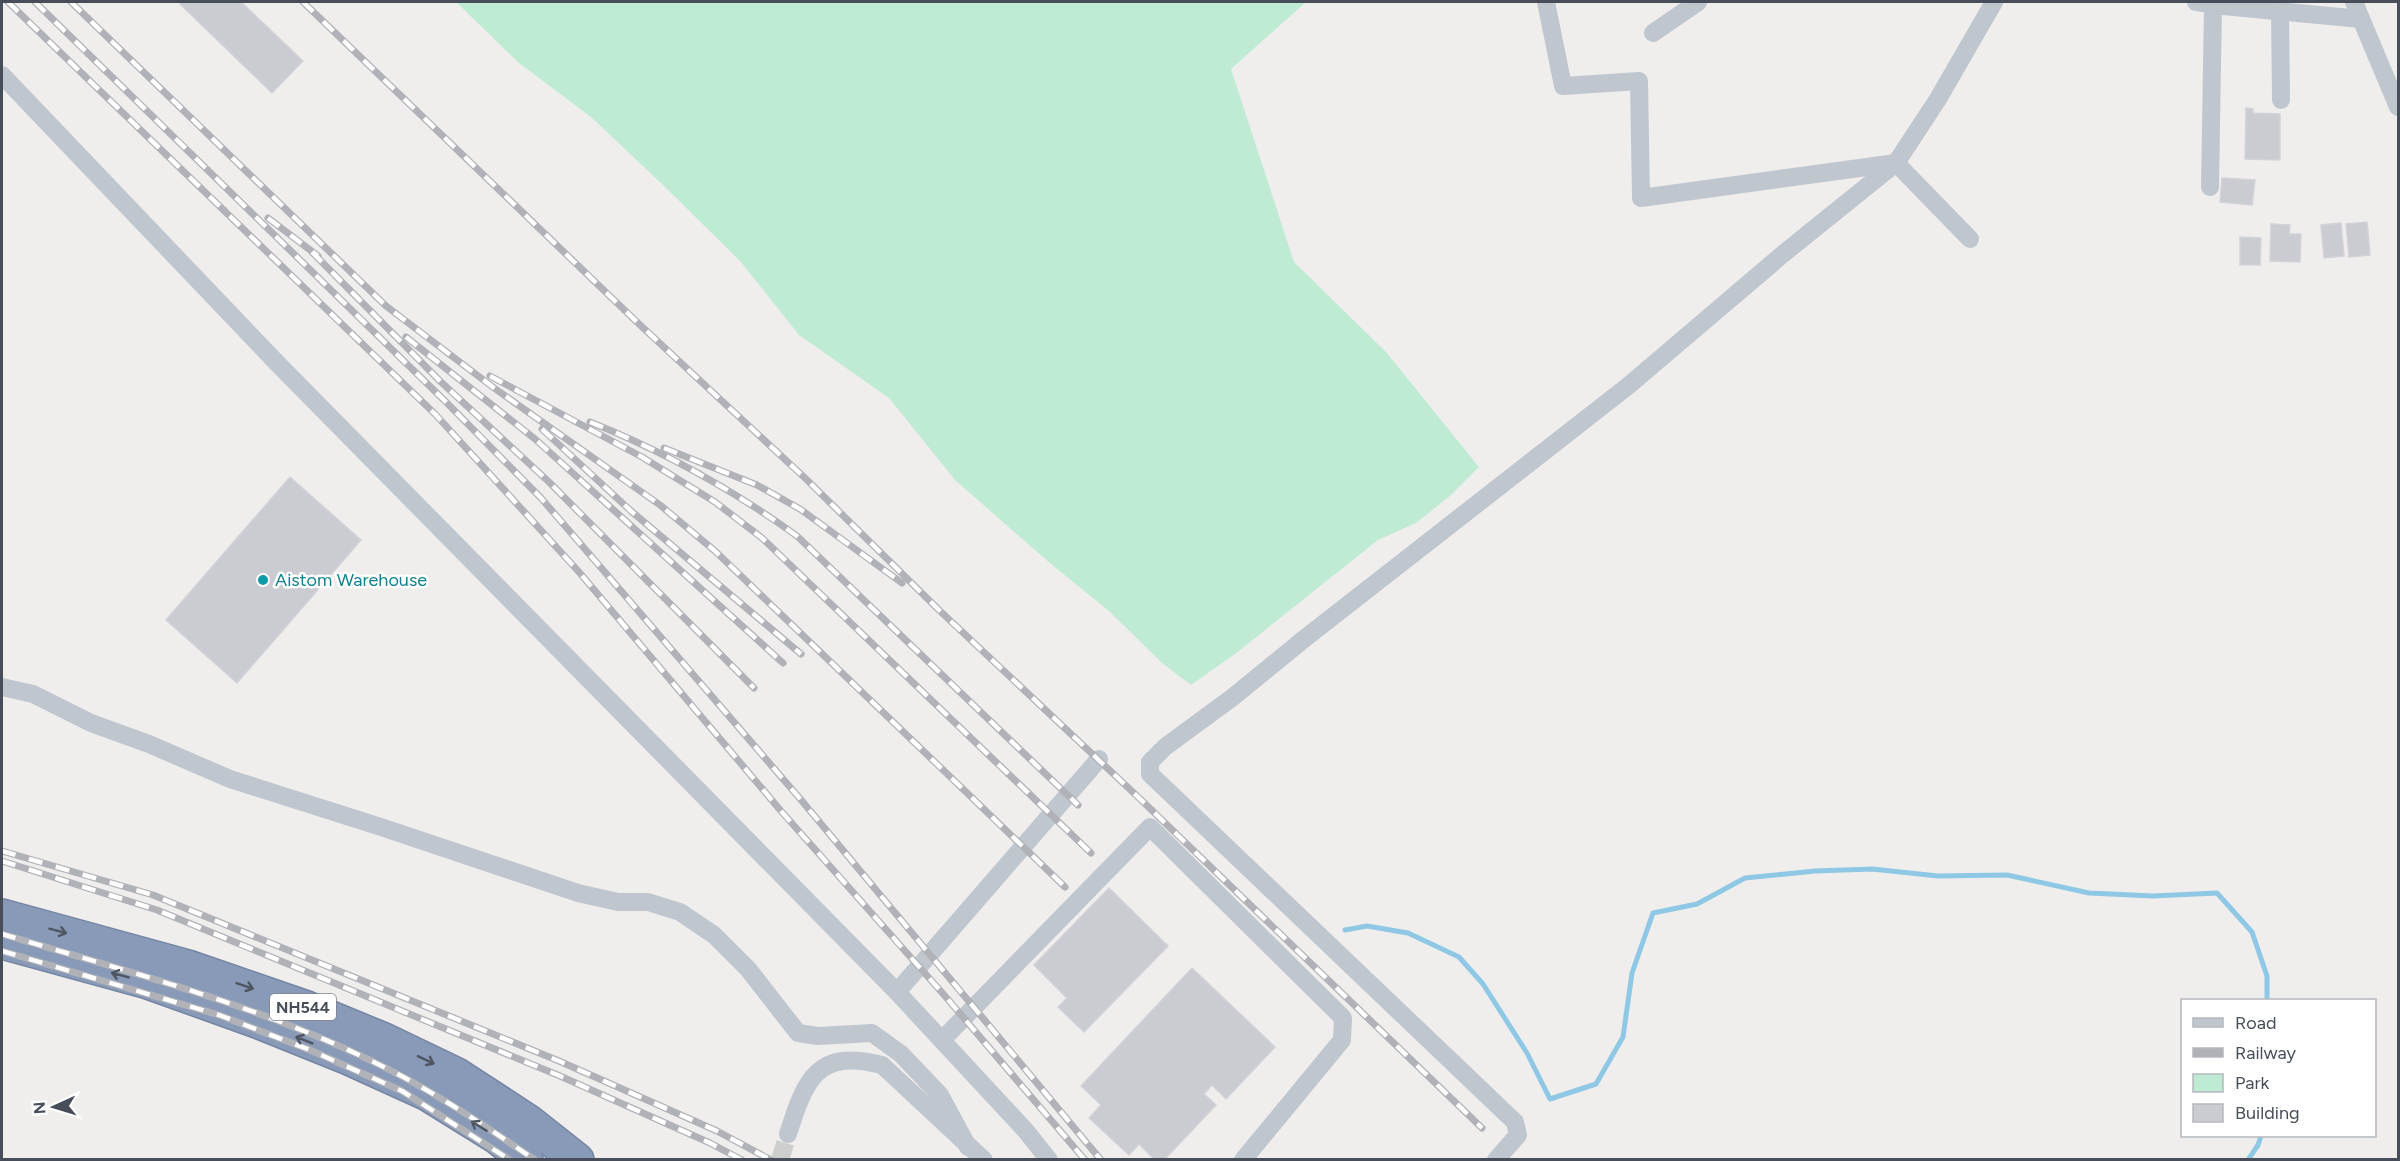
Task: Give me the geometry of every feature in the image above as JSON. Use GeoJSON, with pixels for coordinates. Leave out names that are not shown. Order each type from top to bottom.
{"type":"FeatureCollection","features":[{"type":"Feature","properties":{"kind":"highway","name":"NH544"},"geometry":{"type":"LineString","coordinates":[[2,916],[188,966],[304,1007],[384,1040],[458,1075],[529,1122],[577,1160]]}},
{"type":"Feature","properties":{"kind":"highway","name":"NH544"},"geometry":{"type":"LineString","coordinates":[[2,942],[148,982],[257,1021],[349,1058],[426,1093],[497,1137],[526,1160]]}},
{"type":"Feature","properties":{"kind":"street"},"geometry":{"type":"LineString","coordinates":[[1546,2],[1563,86],[1639,81],[1641,198],[1896,163]]}},
{"type":"Feature","properties":{"kind":"street"},"geometry":{"type":"LineString","coordinates":[[1653,33],[1698,2]]}},
{"type":"Feature","properties":{"kind":"street"},"geometry":{"type":"LineString","coordinates":[[1496,1160],[1518,1135],[1515,1122],[1150,774],[1150,762],[1165,747],[1233,697],[1628,386],[1783,254],[1896,163],[1938,99],[1994,2]]}},
{"type":"Feature","properties":{"kind":"street"},"geometry":{"type":"LineString","coordinates":[[2354,2],[2398,107]]}},
{"type":"Feature","properties":{"kind":"street"},"geometry":{"type":"LineString","coordinates":[[2210,187],[2204,3],[2361,19]]}},
{"type":"Feature","properties":{"kind":"street"},"geometry":{"type":"LineString","coordinates":[[2280,11],[2281,100]]}},
{"type":"Feature","properties":{"kind":"street"},"geometry":{"type":"LineString","coordinates":[[2,75],[276,362],[897,992],[1050,1160]]}},
{"type":"Feature","properties":{"kind":"street"},"geometry":{"type":"LineString","coordinates":[[1896,163],[1970,239]]}},
{"type":"Feature","properties":{"kind":"street"},"geometry":{"type":"LineString","coordinates":[[2,687],[33,694],[92,723],[149,744],[230,779],[578,893],[618,902],[648,902],[680,912],[714,935],[748,969],[798,1033],[818,1036],[872,1033],[901,1054],[940,1095],[968,1147]]}},
{"type":"Feature","properties":{"kind":"street"},"geometry":{"type":"LineString","coordinates":[[897,992],[1099,759]]}},
{"type":"Feature","properties":{"kind":"street"},"geometry":{"type":"LineString","coordinates":[[942,1040],[1150,827],[1343,1018],[1342,1040],[1243,1160]]}},
{"type":"Feature","properties":{"kind":"street"},"geometry":{"type":"LineString","coordinates":[[788,1134],[801,1094],[811,1078],[826,1066],[845,1060],[864,1060],[882,1065],[984,1160]]}},
{"type":"Feature","properties":{"kind":"green space"},"geometry":{"type":"Polygon","coordinates":[[[456,2],[1306,2],[1231,69],[1294,262],[1386,352],[1479,467],[1450,496],[1416,523],[1378,540],[1235,654],[1191,685],[1162,663],[1109,611],[955,480],[889,398],[799,335],[740,261],[664,186],[591,117],[519,63],[456,2]]]}},
{"type":"Feature","properties":{"kind":"building"},"geometry":{"type":"Polygon","coordinates":[[[178,2],[241,2],[303,61],[272,93],[178,2]]]}},
{"type":"Feature","properties":{"kind":"building"},"geometry":{"type":"Polygon","coordinates":[[[2246,108],[2253,109],[2253,113],[2280,114],[2280,160],[2245,159],[2246,108]]]}},
{"type":"Feature","properties":{"kind":"building"},"geometry":{"type":"Polygon","coordinates":[[[2222,178],[2255,180],[2252,205],[2220,202],[2222,178]]]}},
{"type":"Feature","properties":{"kind":"building"},"geometry":{"type":"Polygon","coordinates":[[[2367,222],[2370,255],[2349,257],[2346,224],[2367,222]]]}},
{"type":"Feature","properties":{"kind":"building"},"geometry":{"type":"Polygon","coordinates":[[[2341,223],[2344,256],[2324,258],[2321,225],[2341,223]]]}},
{"type":"Feature","properties":{"kind":"building"},"geometry":{"type":"Polygon","coordinates":[[[2271,224],[2290,225],[2289,234],[2301,234],[2300,262],[2270,261],[2271,224]]]}},
{"type":"Feature","properties":{"kind":"building"},"geometry":{"type":"Polygon","coordinates":[[[2240,237],[2261,238],[2260,265],[2240,265],[2240,237]]]}},
{"type":"Feature","properties":{"kind":"building","name":"Aistom Warehouse"},"geometry":{"type":"Polygon","coordinates":[[[290,477],[361,540],[237,683],[166,620],[290,477]]]}},
{"type":"Feature","properties":{"kind":"building"},"geometry":{"type":"Polygon","coordinates":[[[1109,888],[1168,946],[1084,1032],[1058,1007],[1067,998],[1034,965],[1109,888]]]}},
{"type":"Feature","properties":{"kind":"building"},"geometry":{"type":"Polygon","coordinates":[[[1192,968],[1275,1047],[1226,1099],[1212,1085],[1204,1094],[1216,1105],[1164,1160],[1155,1160],[1139,1144],[1129,1155],[1089,1118],[1101,1105],[1081,1086],[1192,968]]]}},
{"type":"Feature","properties":{"kind":"waterway"},"geometry":{"type":"LineString","coordinates":[[1345,930],[1367,926],[1408,933],[1459,957],[1483,984],[1527,1053],[1550,1099],[1596,1084],[1623,1037],[1632,973],[1653,913],[1697,904],[1745,878],[1815,871],[1872,869],[1938,876],[2007,875],[2089,893],[2153,896],[2217,893],[2252,932],[2267,976],[2267,999]]}},
{"type":"Feature","properties":{"kind":"waterway"},"geometry":{"type":"LineString","coordinates":[[2248,1160],[2261,1137]]}},
{"type":"Feature","properties":{"kind":"tunnel"},"geometry":{"type":"LineString","coordinates":[[780,1160],[788,1134]]}},
{"type":"Feature","properties":{"kind":"railway"},"geometry":{"type":"LineString","coordinates":[[8,2],[435,414],[579,572],[781,811],[945,996],[1085,1160]]}},
{"type":"Feature","properties":{"kind":"railway"},"geometry":{"type":"LineString","coordinates":[[35,2],[446,402],[541,498],[802,801],[1101,1160]]}},
{"type":"Feature","properties":{"kind":"railway"},"geometry":{"type":"LineString","coordinates":[[71,2],[386,306],[494,388],[660,505],[715,551],[1065,887]]}},
{"type":"Feature","properties":{"kind":"railway"},"geometry":{"type":"LineString","coordinates":[[303,2],[639,324],[805,478],[940,611],[1137,796],[1482,1128]]}},
{"type":"Feature","properties":{"kind":"railway"},"geometry":{"type":"LineString","coordinates":[[268,218],[318,256]]}},
{"type":"Feature","properties":{"kind":"railway"},"geometry":{"type":"LineString","coordinates":[[312,252],[441,382],[549,482],[754,688]]}},
{"type":"Feature","properties":{"kind":"railway"},"geometry":{"type":"LineString","coordinates":[[406,337],[535,439],[783,663]]}},
{"type":"Feature","properties":{"kind":"railway"},"geometry":{"type":"LineString","coordinates":[[490,376],[642,457],[715,502],[762,538],[1091,853]]}},
{"type":"Feature","properties":{"kind":"railway"},"geometry":{"type":"LineString","coordinates":[[590,422],[697,473],[748,503],[797,536],[1078,805]]}},
{"type":"Feature","properties":{"kind":"railway"},"geometry":{"type":"LineString","coordinates":[[542,429],[631,511],[801,654]]}},
{"type":"Feature","properties":{"kind":"railway"},"geometry":{"type":"LineString","coordinates":[[664,448],[757,485],[800,509],[902,583]]}},
{"type":"Feature","properties":{"kind":"railway"},"geometry":{"type":"LineString","coordinates":[[2,851],[153,895],[559,1061],[717,1131],[771,1160]]}},
{"type":"Feature","properties":{"kind":"railway"},"geometry":{"type":"LineString","coordinates":[[2,861],[157,910],[560,1076],[710,1143],[742,1160]]}},
{"type":"Feature","properties":{"kind":"railway"},"geometry":{"type":"LineString","coordinates":[[2,934],[247,1009],[342,1047],[426,1090],[535,1160]]}},
{"type":"Feature","properties":{"kind":"railway"},"geometry":{"type":"LineString","coordinates":[[2,951],[219,1015],[310,1050],[402,1091],[510,1160]]}},
{"type":"Feature","properties":{"kind":"place","name":"Aistom Warehouse"},"geometry":{"type":"Point","coordinates":[263,580]}}]}
